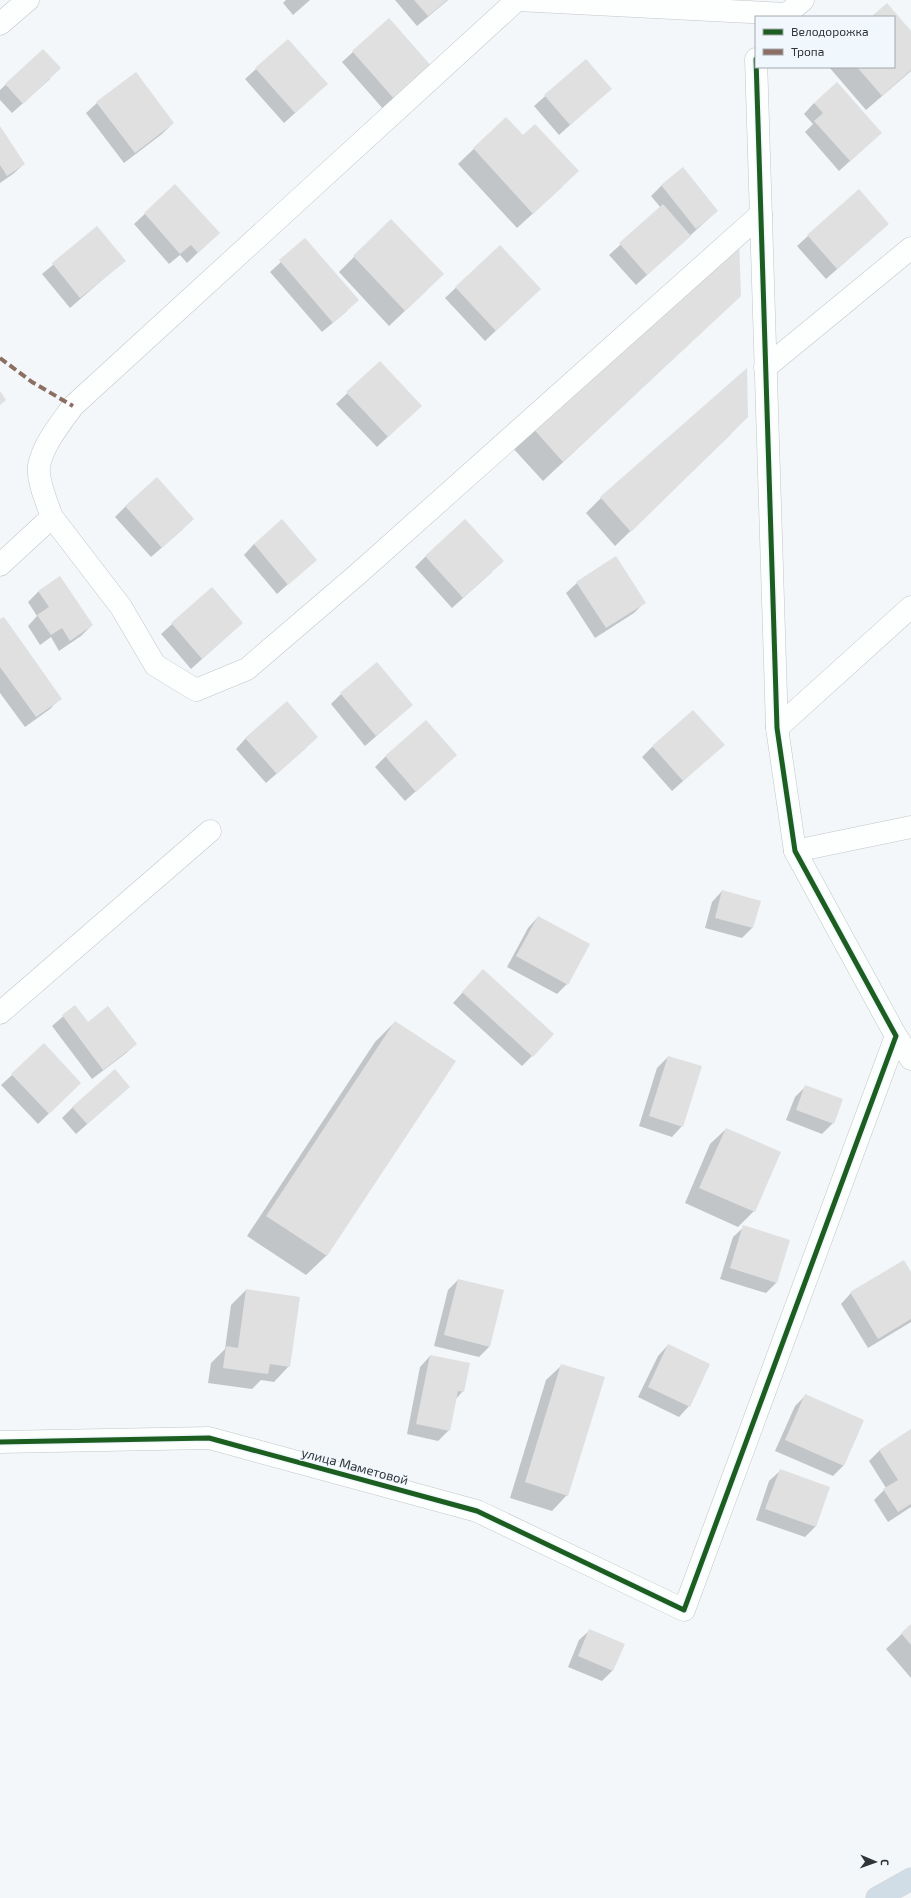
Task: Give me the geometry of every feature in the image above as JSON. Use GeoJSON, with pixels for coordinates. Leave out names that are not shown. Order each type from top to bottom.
{"type":"FeatureCollection","features":[{"type":"Feature","properties":{"kind":"highway"},"geometry":{"type":"LineString","coordinates":[[877,1898],[911,1879]]}},
{"type":"Feature","properties":{"kind":"street"},"geometry":{"type":"LineString","coordinates":[[0,24],[28,0]]}},
{"type":"Feature","properties":{"kind":"street"},"geometry":{"type":"LineString","coordinates":[[760,214],[365,568],[247,670],[196,690],[155,665],[121,607],[52,517],[43,492],[39,466],[52,436],[73,406],[517,0],[786,16],[803,0]]}},
{"type":"Feature","properties":{"kind":"street"},"geometry":{"type":"LineString","coordinates":[[756,68],[776,728],[795,852],[896,1036],[911,1059]]}},
{"type":"Feature","properties":{"kind":"street"},"geometry":{"type":"LineString","coordinates":[[765,368],[911,248]]}},
{"type":"Feature","properties":{"kind":"street"},"geometry":{"type":"LineString","coordinates":[[0,565],[52,517]]}},
{"type":"Feature","properties":{"kind":"street"},"geometry":{"type":"LineString","coordinates":[[776,728],[911,607]]}},
{"type":"Feature","properties":{"kind":"street"},"geometry":{"type":"LineString","coordinates":[[795,852],[911,828]]}},
{"type":"Feature","properties":{"kind":"street"},"geometry":{"type":"LineString","coordinates":[[0,1013],[210,831]]}},
{"type":"Feature","properties":{"kind":"street","name":"улица Маметовой"},"geometry":{"type":"LineString","coordinates":[[0,1442],[209,1438],[477,1511],[684,1610],[896,1036]]}},
{"type":"Feature","properties":{"kind":"building"},"geometry":{"type":"Polygon","coordinates":[[[414,0],[447,0],[428,16],[414,0]]]}},
{"type":"Feature","properties":{"kind":"building"},"geometry":{"type":"Polygon","coordinates":[[[887,3],[911,31],[911,70],[882,96],[858,68],[895,68],[895,16],[872,16],[887,3]]]}},
{"type":"Feature","properties":{"kind":"building"},"geometry":{"type":"Polygon","coordinates":[[[389,18],[432,67],[395,100],[352,51],[389,18]]]}},
{"type":"Feature","properties":{"kind":"building"},"geometry":{"type":"Polygon","coordinates":[[[288,39],[328,84],[295,113],[255,68],[288,39]]]}},
{"type":"Feature","properties":{"kind":"building"},"geometry":{"type":"Polygon","coordinates":[[[43,49],[61,68],[23,104],[5,84],[43,49]]]}},
{"type":"Feature","properties":{"kind":"building"},"geometry":{"type":"Polygon","coordinates":[[[586,59],[612,89],[570,125],[544,95],[586,59]]]}},
{"type":"Feature","properties":{"kind":"building"},"geometry":{"type":"Polygon","coordinates":[[[136,72],[174,123],[135,153],[96,102],[136,72]]]}},
{"type":"Feature","properties":{"kind":"building"},"geometry":{"type":"Polygon","coordinates":[[[837,82],[882,133],[850,161],[814,121],[823,113],[814,103],[837,82]]]}},
{"type":"Feature","properties":{"kind":"building"},"geometry":{"type":"Polygon","coordinates":[[[506,117],[523,135],[535,124],[579,171],[533,214],[473,148],[506,117]]]}},
{"type":"Feature","properties":{"kind":"building"},"geometry":{"type":"Polygon","coordinates":[[[0,126],[25,164],[7,176],[0,165],[0,126]]]}},
{"type":"Feature","properties":{"kind":"building"},"geometry":{"type":"Polygon","coordinates":[[[683,167],[718,211],[696,229],[661,185],[683,167]]]}},
{"type":"Feature","properties":{"kind":"building"},"geometry":{"type":"Polygon","coordinates":[[[175,184],[220,233],[198,253],[191,245],[180,254],[144,213],[175,184]]]}},
{"type":"Feature","properties":{"kind":"building"},"geometry":{"type":"Polygon","coordinates":[[[859,189],[889,224],[837,269],[807,235],[859,189]]]}},
{"type":"Feature","properties":{"kind":"building"},"geometry":{"type":"Polygon","coordinates":[[[663,204],[691,236],[647,275],[619,243],[663,204]]]}},
{"type":"Feature","properties":{"kind":"building"},"geometry":{"type":"Polygon","coordinates":[[[391,219],[444,274],[405,311],[353,256],[391,219]]]}},
{"type":"Feature","properties":{"kind":"building"},"geometry":{"type":"Polygon","coordinates":[[[97,226],[126,261],[80,298],[52,263],[97,226]]]}},
{"type":"Feature","properties":{"kind":"building"},"geometry":{"type":"Polygon","coordinates":[[[305,238],[359,300],[333,323],[279,260],[305,238]]]}},
{"type":"Feature","properties":{"kind":"building"},"geometry":{"type":"Polygon","coordinates":[[[739,241],[741,296],[563,462],[530,425],[739,241]]]}},
{"type":"Feature","properties":{"kind":"building"},"geometry":{"type":"Polygon","coordinates":[[[500,245],[541,289],[496,331],[455,287],[500,245]]]}},
{"type":"Feature","properties":{"kind":"building"},"geometry":{"type":"Polygon","coordinates":[[[380,361],[422,406],[388,437],[346,392],[380,361]]]}},
{"type":"Feature","properties":{"kind":"building"},"geometry":{"type":"Polygon","coordinates":[[[747,368],[748,417],[631,532],[600,497],[747,368]]]}},
{"type":"Feature","properties":{"kind":"building"},"geometry":{"type":"Polygon","coordinates":[[[0,391],[6,400],[0,405],[0,391]]]}},
{"type":"Feature","properties":{"kind":"building"},"geometry":{"type":"Polygon","coordinates":[[[157,477],[194,519],[162,548],[125,506],[157,477]]]}},
{"type":"Feature","properties":{"kind":"building"},"geometry":{"type":"Polygon","coordinates":[[[282,519],[317,560],[288,585],[254,544],[282,519]]]}},
{"type":"Feature","properties":{"kind":"building"},"geometry":{"type":"Polygon","coordinates":[[[465,519],[504,561],[463,598],[425,556],[465,519]]]}},
{"type":"Feature","properties":{"kind":"building"},"geometry":{"type":"Polygon","coordinates":[[[616,556],[646,603],[606,628],[576,582],[616,556]]]}},
{"type":"Feature","properties":{"kind":"building"},"geometry":{"type":"Polygon","coordinates":[[[60,576],[93,625],[70,641],[62,628],[51,635],[37,615],[49,607],[38,591],[60,576]]]}},
{"type":"Feature","properties":{"kind":"building"},"geometry":{"type":"Polygon","coordinates":[[[212,587],[243,623],[202,659],[171,623],[212,587]]]}},
{"type":"Feature","properties":{"kind":"building"},"geometry":{"type":"Polygon","coordinates":[[[4,617],[62,699],[36,717],[0,667],[0,619],[4,617]]]}},
{"type":"Feature","properties":{"kind":"building"},"geometry":{"type":"Polygon","coordinates":[[[377,662],[413,705],[376,736],[340,693],[377,662]]]}},
{"type":"Feature","properties":{"kind":"building"},"geometry":{"type":"Polygon","coordinates":[[[287,701],[318,737],[277,774],[245,738],[287,701]]]}},
{"type":"Feature","properties":{"kind":"building"},"geometry":{"type":"Polygon","coordinates":[[[693,710],[725,745],[683,781],[652,746],[693,710]]]}},
{"type":"Feature","properties":{"kind":"building"},"geometry":{"type":"Polygon","coordinates":[[[426,720],[457,755],[416,792],[385,756],[426,720]]]}},
{"type":"Feature","properties":{"kind":"building"},"geometry":{"type":"Polygon","coordinates":[[[722,890],[761,901],[753,928],[715,918],[722,890]]]}},
{"type":"Feature","properties":{"kind":"building"},"geometry":{"type":"Polygon","coordinates":[[[538,916],[590,944],[568,985],[516,956],[538,916]]]}},
{"type":"Feature","properties":{"kind":"building"},"geometry":{"type":"Polygon","coordinates":[[[483,969],[554,1034],[533,1057],[462,992],[483,969]]]}},
{"type":"Feature","properties":{"kind":"building"},"geometry":{"type":"Polygon","coordinates":[[[75,1005],[88,1022],[108,1006],[137,1044],[103,1070],[62,1015],[75,1005]]]}},
{"type":"Feature","properties":{"kind":"building"},"geometry":{"type":"Polygon","coordinates":[[[395,1021],[456,1061],[327,1256],[266,1216],[395,1021]]]}},
{"type":"Feature","properties":{"kind":"building"},"geometry":{"type":"Polygon","coordinates":[[[44,1043],[81,1083],[49,1114],[11,1074],[44,1043]]]}},
{"type":"Feature","properties":{"kind":"building"},"geometry":{"type":"Polygon","coordinates":[[[668,1056],[702,1066],[683,1127],[649,1116],[668,1056]]]}},
{"type":"Feature","properties":{"kind":"building"},"geometry":{"type":"Polygon","coordinates":[[[115,1069],[130,1087],[87,1124],[72,1107],[115,1069]]]}},
{"type":"Feature","properties":{"kind":"building"},"geometry":{"type":"Polygon","coordinates":[[[805,1085],[843,1099],[834,1124],[796,1110],[805,1085]]]}},
{"type":"Feature","properties":{"kind":"building"},"geometry":{"type":"Polygon","coordinates":[[[726,1128],[781,1152],[755,1212],[699,1188],[726,1128]]]}},
{"type":"Feature","properties":{"kind":"building"},"geometry":{"type":"Polygon","coordinates":[[[743,1225],[790,1240],[777,1283],[730,1268],[743,1225]]]}},
{"type":"Feature","properties":{"kind":"building"},"geometry":{"type":"Polygon","coordinates":[[[904,1260],[911,1272],[911,1319],[878,1339],[850,1292],[904,1260]]]}},
{"type":"Feature","properties":{"kind":"building"},"geometry":{"type":"Polygon","coordinates":[[[458,1279],[504,1290],[490,1347],[444,1335],[458,1279]]]}},
{"type":"Feature","properties":{"kind":"building"},"geometry":{"type":"Polygon","coordinates":[[[246,1289],[300,1297],[290,1367],[270,1364],[268,1374],[223,1368],[226,1346],[238,1348],[246,1289]]]}},
{"type":"Feature","properties":{"kind":"building"},"geometry":{"type":"Polygon","coordinates":[[[668,1344],[710,1364],[690,1407],[648,1387],[668,1344]]]}},
{"type":"Feature","properties":{"kind":"building"},"geometry":{"type":"Polygon","coordinates":[[[430,1355],[470,1363],[464,1392],[458,1391],[450,1431],[416,1424],[430,1355]]]}},
{"type":"Feature","properties":{"kind":"building"},"geometry":{"type":"Polygon","coordinates":[[[561,1364],[605,1377],[568,1496],[525,1482],[561,1364]]]}},
{"type":"Feature","properties":{"kind":"building"},"geometry":{"type":"Polygon","coordinates":[[[805,1394],[864,1420],[844,1466],[785,1440],[805,1394]]]}},
{"type":"Feature","properties":{"kind":"building"},"geometry":{"type":"Polygon","coordinates":[[[911,1429],[911,1504],[898,1512],[883,1489],[898,1480],[879,1450],[911,1429]]]}},
{"type":"Feature","properties":{"kind":"building"},"geometry":{"type":"Polygon","coordinates":[[[780,1469],[830,1487],[816,1527],[765,1509],[780,1469]]]}},
{"type":"Feature","properties":{"kind":"building"},"geometry":{"type":"Polygon","coordinates":[[[911,1624],[911,1645],[901,1633],[911,1624]]]}},
{"type":"Feature","properties":{"kind":"building"},"geometry":{"type":"Polygon","coordinates":[[[589,1629],[625,1644],[613,1671],[578,1656],[589,1629]]]}},
{"type":"Feature","properties":{"kind":"marked path"},"geometry":{"type":"LineString","coordinates":[[0,358],[32,382],[73,406]]}},
{"type":"Feature","properties":{"kind":"cycle path"},"geometry":{"type":"LineString","coordinates":[[0,1442],[209,1438],[477,1511],[684,1610],[896,1036],[795,851],[777,728],[756,68]]}}]}
